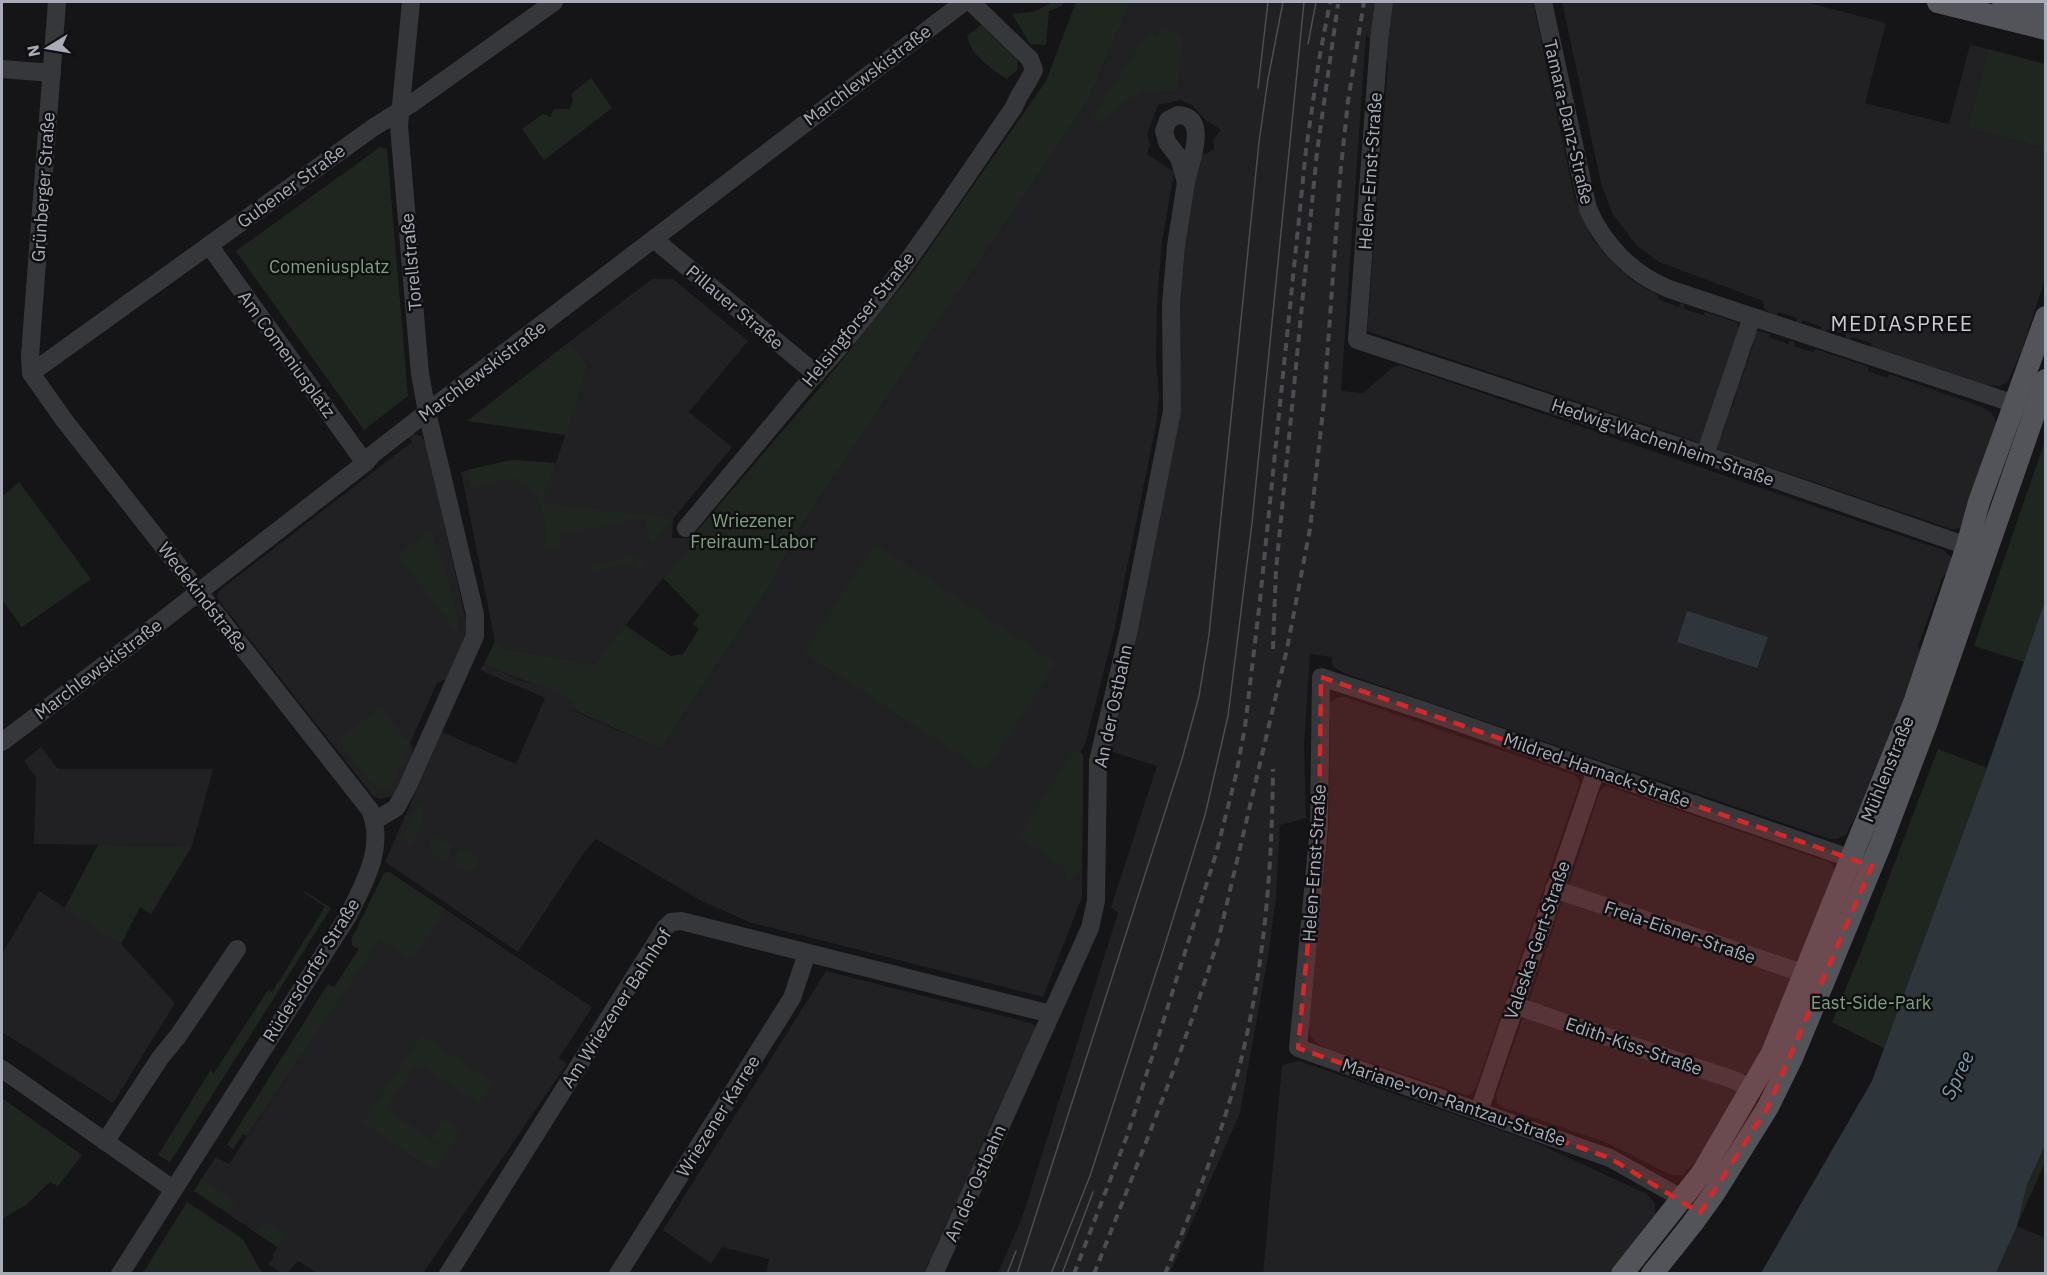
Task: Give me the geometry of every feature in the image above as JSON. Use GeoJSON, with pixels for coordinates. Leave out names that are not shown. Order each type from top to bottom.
{"type":"FeatureCollection","features":[{"type":"Feature","properties":{"kind":"main road"},"geometry":{"type":"LineString","coordinates":[[1938,2],[2046,29]]}},
{"type":"Feature","properties":{"kind":"main road"},"geometry":{"type":"LineString","coordinates":[[2003,2],[2046,12]]}},
{"type":"Feature","properties":{"kind":"main road","name":"Mühlenstraße"},"geometry":{"type":"LineString","coordinates":[[1622,1274],[1702,1173],[1753,1089],[1772,1053],[1805,974],[1862,862],[1927,722],[2024,408],[2046,317]]}},
{"type":"Feature","properties":{"kind":"main road","name":"Mühlenstraße"},"geometry":{"type":"LineString","coordinates":[[1652,1274],[1700,1213],[1768,1107],[1797,1047],[1862,862],[1967,546],[1979,502],[2024,408],[2046,380]]}},
{"type":"Feature","properties":{"kind":"main road"},"geometry":{"type":"LineString","coordinates":[[1681,1198],[1700,1213]]}},
{"type":"Feature","properties":{"kind":"street","name":"Grünberger Straße"},"geometry":{"type":"LineString","coordinates":[[31,373],[30,357],[57,2]]}},
{"type":"Feature","properties":{"kind":"street","name":"Torellstraße"},"geometry":{"type":"LineString","coordinates":[[411,2],[399,126],[417,343],[427,412]]}},
{"type":"Feature","properties":{"kind":"street","name":"Gubener Straße"},"geometry":{"type":"LineString","coordinates":[[31,373],[374,127],[554,2]]}},
{"type":"Feature","properties":{"kind":"street","name":"Marchlewskistraße"},"geometry":{"type":"LineString","coordinates":[[2,742],[199,592],[427,412],[964,2]]}},
{"type":"Feature","properties":{"kind":"street","name":"Helsingforser Straße"},"geometry":{"type":"LineString","coordinates":[[687,528],[898,274],[1034,70],[1030,59],[971,2]]}},
{"type":"Feature","properties":{"kind":"street","name":"Helen-Ernst-Straße"},"geometry":{"type":"LineString","coordinates":[[1357,340],[1384,2]]}},
{"type":"Feature","properties":{"kind":"street","name":"Tamara-Danz-Straße"},"geometry":{"type":"LineString","coordinates":[[1543,2],[1583,193],[1599,231],[1618,255],[1650,280],[1669,290],[2024,408]]}},
{"type":"Feature","properties":{"kind":"street"},"geometry":{"type":"LineString","coordinates":[[2,69],[52,73]]}},
{"type":"Feature","properties":{"kind":"street","name":"An der Ostbahn"},"geometry":{"type":"LineString","coordinates":[[934,1274],[1052,1014],[1094,915],[1098,761],[1127,638],[1168,437],[1173,400],[1170,324],[1172,288],[1186,182]]}},
{"type":"Feature","properties":{"kind":"street","name":"Pillauer Straße"},"geometry":{"type":"LineString","coordinates":[[655,238],[816,374]]}},
{"type":"Feature","properties":{"kind":"street","name":"Am Comeniusplatz"},"geometry":{"type":"LineString","coordinates":[[208,245],[365,463]]}},
{"type":"Feature","properties":{"kind":"street"},"geometry":{"type":"LineString","coordinates":[[1705,455],[1752,317]]}},
{"type":"Feature","properties":{"kind":"street","name":"Hedwig-Wachenheim-Straße"},"geometry":{"type":"LineString","coordinates":[[1357,340],[1705,455],[1967,546]]}},
{"type":"Feature","properties":{"kind":"street","name":"Wedekindstraße"},"geometry":{"type":"LineString","coordinates":[[31,373],[52,404],[370,810],[374,820]]}},
{"type":"Feature","properties":{"kind":"street"},"geometry":{"type":"LineString","coordinates":[[374,820],[396,808],[438,721],[475,636],[475,614],[427,412]]}},
{"type":"Feature","properties":{"kind":"street","name":"Helen-Ernst-Straße"},"geometry":{"type":"LineString","coordinates":[[1298,1048],[1318,834],[1322,677]]}},
{"type":"Feature","properties":{"kind":"street","name":"Mildred-Harnack-Straße"},"geometry":{"type":"LineString","coordinates":[[1322,677],[1862,862]]}},
{"type":"Feature","properties":{"kind":"street","name":"Valeska-Gert-Straße"},"geometry":{"type":"LineString","coordinates":[[1479,1110],[1596,770]]}},
{"type":"Feature","properties":{"kind":"street","name":"Rüdersdorfer Straße"},"geometry":{"type":"LineString","coordinates":[[120,1274],[348,916],[362,887],[376,848],[374,820]]}},
{"type":"Feature","properties":{"kind":"street","name":"Freia-Eisner-Straße"},"geometry":{"type":"LineString","coordinates":[[1554,890],[1805,974]]}},
{"type":"Feature","properties":{"kind":"street","name":"Am Wriezener Bahnhof"},"geometry":{"type":"LineString","coordinates":[[448,1274],[668,925],[676,921],[1052,1014]]}},
{"type":"Feature","properties":{"kind":"street"},"geometry":{"type":"LineString","coordinates":[[105,1142],[160,1058],[178,1036],[237,949]]}},
{"type":"Feature","properties":{"kind":"street","name":"Wriezener Karree"},"geometry":{"type":"LineString","coordinates":[[618,1274],[792,998],[807,952]]}},
{"type":"Feature","properties":{"kind":"street","name":"Edith-Kiss-Straße"},"geometry":{"type":"LineString","coordinates":[[1514,1005],[1734,1080],[1753,1089]]}},
{"type":"Feature","properties":{"kind":"street","name":"Mariane-von-Rantzau-Straße"},"geometry":{"type":"LineString","coordinates":[[1298,1048],[1610,1158],[1681,1198]]}},
{"type":"Feature","properties":{"kind":"street"},"geometry":{"type":"LineString","coordinates":[[2,1069],[173,1189]]}},
{"type":"Feature","properties":{"kind":"highlighted area"},"geometry":{"type":"Polygon","coordinates":[[[1321,677],[1872,866],[1768,1107],[1700,1213],[1610,1158],[1298,1048],[1319,827],[1321,677]]]}},
{"type":"Feature","properties":{"kind":"shaded area"},"geometry":{"type":"Polygon","coordinates":[[[1131,2],[1533,2],[1575,200],[1593,240],[1618,268],[1636,283],[1659,296],[1658,299],[1679,307],[1680,303],[1685,305],[1684,309],[1703,315],[1705,312],[1736,322],[1742,328],[1700,443],[1367,331],[1388,63],[1366,34],[1341,391],[1363,393],[1393,367],[1400,365],[1943,550],[1952,558],[1951,572],[1943,576],[1918,646],[1922,654],[1858,811],[1846,835],[1837,839],[1830,839],[1346,674],[1335,668],[1332,657],[1310,654],[1304,746],[1306,818],[1280,825],[1276,897],[1268,957],[1240,1113],[1170,1273],[998,1273],[1022,1218],[1118,913],[1111,907],[1157,766],[1107,750],[1124,681],[1178,316],[1189,205],[1201,154],[1214,149],[1213,140],[1221,130],[1208,121],[1208,123],[1192,105],[1180,100],[1158,105],[1147,135],[1150,144],[1147,154],[1174,172],[1162,242],[1157,302],[1156,359],[1159,397],[1156,425],[1114,631],[1085,745],[1080,752],[1083,754],[1082,897],[1043,997],[749,922],[700,900],[596,839],[583,854],[518,952],[385,862],[442,732],[516,764],[545,698],[480,670],[484,664],[522,681],[551,688],[563,695],[573,705],[576,712],[661,749],[766,592],[810,512],[1088,101],[1131,2]]]}},
{"type":"Feature","properties":{"kind":"shaded area"},"geometry":{"type":"Polygon","coordinates":[[[1562,2],[1805,2],[1886,23],[1865,103],[1949,124],[1970,45],[1988,49],[1967,128],[2045,148],[2045,279],[2022,350],[2008,381],[2000,386],[1985,385],[1870,347],[1871,343],[1852,337],[1850,340],[1846,339],[1846,335],[1828,329],[1826,332],[1821,330],[1822,327],[1803,320],[1801,323],[1796,322],[1797,318],[1778,312],[1776,315],[1769,313],[1764,308],[1763,301],[1659,262],[1637,246],[1612,213],[1601,183],[1562,2]]]}},
{"type":"Feature","properties":{"kind":"shaded area"},"geometry":{"type":"Polygon","coordinates":[[[652,279],[673,279],[748,341],[689,412],[732,447],[673,519],[672,538],[691,538],[696,543],[663,578],[594,665],[506,649],[495,641],[461,472],[511,460],[556,463],[588,365],[569,342],[652,279]]]}},
{"type":"Feature","properties":{"kind":"shaded area"},"geometry":{"type":"Polygon","coordinates":[[[1758,331],[1770,334],[1769,337],[1788,344],[1790,341],[1795,342],[1794,346],[1813,352],[1815,349],[1869,367],[1868,371],[1887,378],[1889,374],[1982,407],[1992,413],[1996,422],[1961,528],[1951,529],[1719,450],[1716,444],[1718,436],[1722,436],[1728,417],[1725,416],[1727,411],[1730,412],[1737,393],[1733,392],[1735,387],[1738,387],[1745,369],[1742,367],[1743,362],[1747,363],[1753,345],[1750,343],[1758,331]]]}},
{"type":"Feature","properties":{"kind":"shaded area"},"geometry":{"type":"Polygon","coordinates":[[[413,434],[421,436],[426,442],[468,630],[446,679],[437,683],[410,743],[413,749],[412,757],[397,792],[390,797],[380,799],[373,796],[217,595],[220,590],[412,442],[409,437],[413,434]]]}},
{"type":"Feature","properties":{"kind":"shaded area"},"geometry":{"type":"Polygon","coordinates":[[[1338,697],[1345,697],[1574,775],[1579,780],[1476,1088],[1470,1095],[1323,1047],[1310,1035],[1309,1025],[1329,826],[1330,718],[1325,714],[1328,704],[1338,697]]]}},
{"type":"Feature","properties":{"kind":"shaded area"},"geometry":{"type":"Polygon","coordinates":[[[41,747],[58,769],[213,769],[192,846],[34,844],[36,777],[24,761],[41,747]]]}},
{"type":"Feature","properties":{"kind":"shaded area"},"geometry":{"type":"Polygon","coordinates":[[[1607,786],[1829,862],[1835,869],[1799,963],[1569,885],[1599,793],[1607,786]]]}},
{"type":"Feature","properties":{"kind":"shaded area"},"geometry":{"type":"Polygon","coordinates":[[[413,888],[592,1007],[559,1058],[567,1064],[423,1273],[317,1273],[298,1261],[287,1273],[282,1273],[268,1264],[274,1257],[272,1256],[277,1247],[194,1191],[216,1157],[229,1164],[413,888]]]}},
{"type":"Feature","properties":{"kind":"shaded area"},"geometry":{"type":"Polygon","coordinates":[[[39,891],[121,944],[175,1003],[113,1103],[2,1032],[2,954],[39,891]]]}},
{"type":"Feature","properties":{"kind":"shaded area"},"geometry":{"type":"Polygon","coordinates":[[[1564,901],[1577,903],[1576,906],[1595,913],[1596,909],[1601,911],[1600,915],[1620,921],[1621,918],[1626,920],[1625,923],[1644,930],[1646,926],[1651,928],[1650,932],[1670,938],[1671,935],[1676,936],[1675,940],[1694,946],[1696,943],[1700,945],[1699,948],[1719,955],[1725,953],[1724,957],[1743,963],[1750,961],[1749,965],[1768,971],[1770,968],[1791,978],[1793,987],[1751,1070],[1743,1075],[1716,1064],[1714,1067],[1710,1062],[1691,1055],[1689,1059],[1685,1053],[1635,1040],[1636,1037],[1618,1030],[1616,1034],[1595,1027],[1596,1023],[1567,1013],[1565,1016],[1560,1015],[1561,1011],[1543,1005],[1541,1008],[1529,1002],[1564,901]]]}},
{"type":"Feature","properties":{"kind":"shaded area"},"geometry":{"type":"Polygon","coordinates":[[[826,971],[1031,1023],[1037,1027],[1029,1040],[1019,1071],[1015,1070],[1007,1089],[1010,1091],[1008,1095],[1005,1094],[996,1113],[999,1115],[998,1119],[994,1117],[985,1137],[989,1139],[987,1142],[983,1141],[974,1161],[978,1163],[976,1167],[973,1165],[969,1174],[972,1176],[954,1215],[951,1214],[942,1232],[946,1234],[944,1238],[940,1237],[932,1256],[935,1258],[933,1262],[929,1261],[924,1273],[766,1273],[769,1259],[722,1247],[711,1264],[663,1230],[826,971]]]}},
{"type":"Feature","properties":{"kind":"shaded area"},"geometry":{"type":"Polygon","coordinates":[[[1523,1017],[1537,1019],[1536,1022],[1555,1029],[1556,1026],[1561,1031],[1729,1084],[1737,1092],[1696,1161],[1683,1175],[1671,1175],[1605,1142],[1497,1104],[1496,1095],[1523,1017]]]}},
{"type":"Feature","properties":{"kind":"shaded area"},"geometry":{"type":"Polygon","coordinates":[[[1299,1061],[1532,1141],[1647,1194],[1655,1204],[1655,1214],[1610,1273],[1263,1274],[1282,1065],[1299,1061]]]}},
{"type":"Feature","properties":{"kind":"shaded area"},"geometry":{"type":"Polygon","coordinates":[[[2017,1226],[2045,1238],[2045,1273],[1996,1273],[2017,1226]]]}},
{"type":"Feature","properties":{"kind":"green space"},"geometry":{"type":"Polygon","coordinates":[[[1053,2],[1063,2],[1062,6],[1049,11],[1046,45],[1030,44],[1012,14],[1033,12],[1053,2]]]}},
{"type":"Feature","properties":{"kind":"green space","name":"Wriezener Freiraum-Labor"},"geometry":{"type":"Polygon","coordinates":[[[1076,2],[1131,2],[1088,101],[810,512],[766,592],[661,749],[576,711],[565,697],[552,689],[484,664],[495,641],[506,649],[594,665],[625,625],[671,656],[683,654],[699,629],[693,624],[699,615],[663,578],[695,543],[691,538],[816,392],[911,275],[1046,81],[1076,2]]]}},
{"type":"Feature","properties":{"kind":"green space"},"geometry":{"type":"Polygon","coordinates":[[[981,25],[1018,61],[1017,70],[1007,79],[983,61],[969,43],[967,36],[981,25]]]}},
{"type":"Feature","properties":{"kind":"green space"},"geometry":{"type":"Polygon","coordinates":[[[1162,28],[1181,36],[1183,45],[1177,90],[1141,91],[1111,112],[1103,124],[1092,117],[1149,32],[1156,37],[1162,28]]]}},
{"type":"Feature","properties":{"kind":"green space"},"geometry":{"type":"Polygon","coordinates":[[[1988,49],[2045,64],[2045,148],[1967,128],[1988,49]]]}},
{"type":"Feature","properties":{"kind":"green space"},"geometry":{"type":"Polygon","coordinates":[[[591,78],[612,108],[544,160],[522,129],[543,114],[550,117],[554,109],[570,109],[573,100],[571,94],[591,78]]]}},
{"type":"Feature","properties":{"kind":"green space","name":"Comeniusplatz"},"geometry":{"type":"Polygon","coordinates":[[[380,147],[387,149],[408,396],[364,430],[236,251],[380,147]]]}},
{"type":"Feature","properties":{"kind":"green space"},"geometry":{"type":"Polygon","coordinates":[[[569,342],[588,365],[566,435],[467,421],[569,342]]]}},
{"type":"Feature","properties":{"kind":"green space"},"geometry":{"type":"Polygon","coordinates":[[[2045,441],[2045,601],[2024,662],[1974,646],[2045,441]]]}},
{"type":"Feature","properties":{"kind":"green space"},"geometry":{"type":"Polygon","coordinates":[[[511,460],[555,463],[542,503],[673,519],[651,546],[645,518],[559,535],[561,546],[544,550],[547,533],[537,491],[531,493],[529,485],[520,487],[517,477],[471,488],[467,470],[511,460]]]}},
{"type":"Feature","properties":{"kind":"green space"},"geometry":{"type":"Polygon","coordinates":[[[19,482],[91,579],[22,627],[2,600],[2,495],[19,482]]]}},
{"type":"Feature","properties":{"kind":"green space"},"geometry":{"type":"Polygon","coordinates":[[[430,530],[445,568],[459,625],[457,632],[396,556],[430,530]]]}},
{"type":"Feature","properties":{"kind":"green space"},"geometry":{"type":"Polygon","coordinates":[[[875,544],[1056,663],[985,772],[804,653],[875,544]]]}},
{"type":"Feature","properties":{"kind":"green space"},"geometry":{"type":"Polygon","coordinates":[[[633,556],[634,559],[644,557],[645,563],[637,571],[635,561],[591,572],[589,565],[633,556]]]}},
{"type":"Feature","properties":{"kind":"green space"},"geometry":{"type":"Polygon","coordinates":[[[380,707],[410,744],[391,788],[382,791],[374,786],[338,741],[380,707]]]}},
{"type":"Feature","properties":{"kind":"green space"},"geometry":{"type":"Polygon","coordinates":[[[1075,749],[1083,754],[1082,865],[1069,882],[1064,867],[1019,837],[1075,749]]]}},
{"type":"Feature","properties":{"kind":"green space","name":"East-Side-Park"},"geometry":{"type":"Polygon","coordinates":[[[1938,749],[1987,768],[1884,1048],[1832,1022],[1938,749]]]}},
{"type":"Feature","properties":{"kind":"green space"},"geometry":{"type":"Polygon","coordinates":[[[419,802],[424,816],[412,845],[402,840],[419,802]]]}},
{"type":"Feature","properties":{"kind":"green space"},"geometry":{"type":"Polygon","coordinates":[[[433,836],[453,845],[447,860],[431,854],[430,846],[433,836]]]}},
{"type":"Feature","properties":{"kind":"green space"},"geometry":{"type":"Polygon","coordinates":[[[98,845],[192,846],[151,914],[140,907],[121,944],[64,909],[98,845]]]}},
{"type":"Feature","properties":{"kind":"green space"},"geometry":{"type":"Polygon","coordinates":[[[459,848],[479,857],[475,869],[467,871],[454,865],[459,848]]]}},
{"type":"Feature","properties":{"kind":"green space"},"geometry":{"type":"Polygon","coordinates":[[[389,872],[446,910],[412,960],[380,939],[247,1136],[243,1134],[233,1149],[227,1145],[328,984],[334,987],[359,949],[352,946],[352,938],[384,873],[389,872]]]}},
{"type":"Feature","properties":{"kind":"green space"},"geometry":{"type":"Polygon","coordinates":[[[304,891],[331,908],[170,1162],[158,1155],[210,1071],[214,1073],[268,990],[272,992],[325,907],[304,891]]]}},
{"type":"Feature","properties":{"kind":"green space"},"geometry":{"type":"Polygon","coordinates":[[[422,1035],[493,1083],[479,1104],[424,1066],[421,1068],[415,1065],[386,1108],[438,1145],[440,1141],[432,1137],[444,1119],[460,1133],[434,1171],[363,1123],[422,1035]]]}},
{"type":"Feature","properties":{"kind":"green space"},"geometry":{"type":"Polygon","coordinates":[[[2,1098],[82,1155],[58,1186],[50,1182],[26,1205],[2,1219],[2,1098]]]}},
{"type":"Feature","properties":{"kind":"green space"},"geometry":{"type":"Polygon","coordinates":[[[2045,1146],[2045,1162],[2017,1226],[2027,1185],[2045,1146]]]}},
{"type":"Feature","properties":{"kind":"green space"},"geometry":{"type":"Polygon","coordinates":[[[202,1178],[235,1201],[227,1212],[194,1191],[202,1178]]]}},
{"type":"Feature","properties":{"kind":"green space"},"geometry":{"type":"Polygon","coordinates":[[[187,1202],[243,1239],[262,1273],[143,1273],[187,1202]]]}},
{"type":"Feature","properties":{"kind":"green space"},"geometry":{"type":"Polygon","coordinates":[[[263,1220],[286,1235],[278,1247],[255,1232],[263,1220]]]}},
{"type":"Feature","properties":{"kind":"water","name":"Spree"},"geometry":{"type":"Polygon","coordinates":[[[2045,601],[2046,1143],[2027,1185],[2017,1226],[1996,1273],[1761,1273],[1872,1081],[1987,768],[2045,601]]]}},
{"type":"Feature","properties":{"kind":"water"},"geometry":{"type":"Polygon","coordinates":[[[1687,611],[1768,637],[1757,668],[1677,642],[1687,611]]]}},
{"type":"Feature","properties":{"kind":"tram line"},"geometry":{"type":"LineString","coordinates":[[1258,88],[1268,2]]}},
{"type":"Feature","properties":{"kind":"tram line"},"geometry":{"type":"LineString","coordinates":[[1017,1274],[1182,759],[1199,696],[1209,635],[1259,142],[1283,2]]}},
{"type":"Feature","properties":{"kind":"tram line"},"geometry":{"type":"LineString","coordinates":[[1051,1274],[1090,1176],[1163,951],[1205,815],[1228,716],[1252,523],[1304,2]]}},
{"type":"Feature","properties":{"kind":"tram line"},"geometry":{"type":"LineString","coordinates":[[1308,44],[1316,2]]}},
{"type":"Feature","properties":{"kind":"tram line"},"geometry":{"type":"LineString","coordinates":[[1062,1274],[1093,1192]]}},
{"type":"Feature","properties":{"kind":"tram line"},"geometry":{"type":"LineString","coordinates":[[1007,1274],[1016,1251]]}},
{"type":"Feature","properties":{"kind":"railway"},"geometry":{"type":"LineString","coordinates":[[1074,1274],[1127,1136],[1216,854],[1236,775],[1245,727],[1260,600],[1306,150],[1330,2]]}},
{"type":"Feature","properties":{"kind":"railway"},"geometry":{"type":"LineString","coordinates":[[1094,1274],[1176,1064],[1219,937],[1287,649],[1310,529],[1324,401],[1340,177],[1348,101],[1364,2]]}},
{"type":"Feature","properties":{"kind":"railway"},"geometry":{"type":"LineString","coordinates":[[1273,649],[1276,570],[1317,152],[1338,4]]}},
{"type":"Feature","properties":{"kind":"railway"},"geometry":{"type":"LineString","coordinates":[[1165,1274],[1226,1113],[1252,1011],[1268,890],[1273,769]]}},
{"type":"Feature","properties":{"kind":"district","name":"MEDIASPREE"},"geometry":{"type":"Point","coordinates":[1902,323]}}]}
